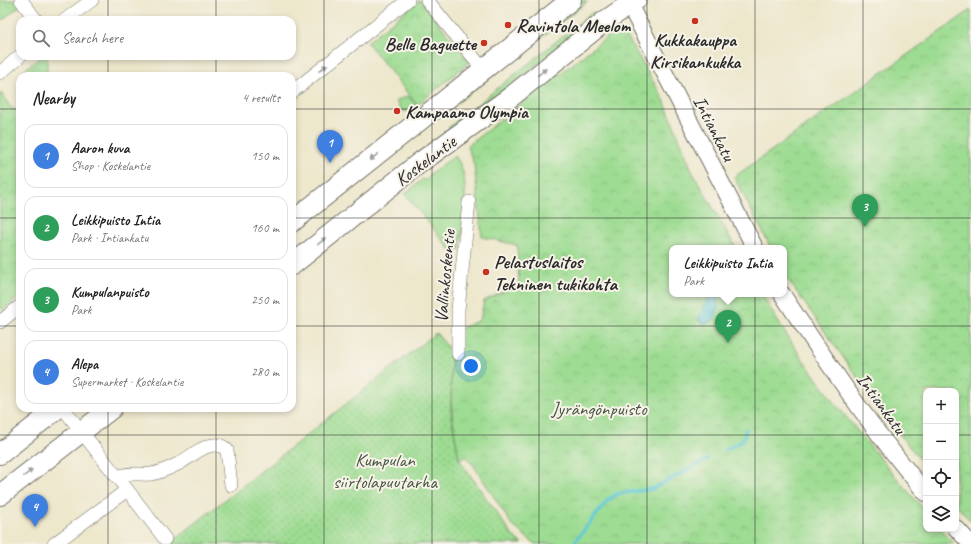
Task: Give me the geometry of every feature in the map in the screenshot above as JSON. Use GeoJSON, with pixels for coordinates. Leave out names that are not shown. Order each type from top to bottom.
{"type":"FeatureCollection","features":[{"type":"Feature","properties":{"kind":"main road","name":"Koskelantie"},"geometry":{"type":"LineString","coordinates":[[296,219],[571,0]]}},
{"type":"Feature","properties":{"kind":"main road","name":"Koskelantie"},"geometry":{"type":"LineString","coordinates":[[296,262],[418,164],[512,96],[633,2]]}},
{"type":"Feature","properties":{"kind":"main road"},"geometry":{"type":"LineString","coordinates":[[0,454],[53,412]]}},
{"type":"Feature","properties":{"kind":"main road"},"geometry":{"type":"LineString","coordinates":[[0,495],[107,412]]}},
{"type":"Feature","properties":{"kind":"street"},"geometry":{"type":"LineString","coordinates":[[21,0],[33,16]]}},
{"type":"Feature","properties":{"kind":"street"},"geometry":{"type":"LineString","coordinates":[[70,16],[92,0]]}},
{"type":"Feature","properties":{"kind":"street"},"geometry":{"type":"LineString","coordinates":[[296,89],[408,0]]}},
{"type":"Feature","properties":{"kind":"street"},"geometry":{"type":"LineString","coordinates":[[427,0],[483,69]]}},
{"type":"Feature","properties":{"kind":"street","name":"Intiankatu"},"geometry":{"type":"LineString","coordinates":[[633,2],[754,245]]}},
{"type":"Feature","properties":{"kind":"street"},"geometry":{"type":"LineString","coordinates":[[0,73],[16,59]]}},
{"type":"Feature","properties":{"kind":"street","name":"Vallinkoskentie"},"geometry":{"type":"LineString","coordinates":[[458,354],[458,310],[469,202]]}},
{"type":"Feature","properties":{"kind":"street","name":"Intiankatu"},"geometry":{"type":"LineString","coordinates":[[784,297],[820,352],[872,424],[923,489]]}},
{"type":"Feature","properties":{"kind":"street"},"geometry":{"type":"LineString","coordinates":[[0,322],[16,309]]}},
{"type":"Feature","properties":{"kind":"street"},"geometry":{"type":"LineString","coordinates":[[67,412],[165,538]]}},
{"type":"Feature","properties":{"kind":"street"},"geometry":{"type":"LineString","coordinates":[[117,477],[122,474],[152,474],[178,464],[210,445],[223,446],[227,450],[231,485]]}},
{"type":"Feature","properties":{"kind":"street"},"geometry":{"type":"LineString","coordinates":[[54,544],[127,490]]}},
{"type":"Feature","properties":{"kind":"street"},"geometry":{"type":"LineString","coordinates":[[959,531],[971,544]]}},
{"type":"Feature","properties":{"kind":"green space"},"geometry":{"type":"Polygon","coordinates":[[[0,0],[16,0],[20,6],[2,20],[0,18],[0,0]]]}},
{"type":"Feature","properties":{"kind":"green space"},"geometry":{"type":"Polygon","coordinates":[[[420,0],[470,62],[417,105],[367,42],[420,0]]]}},
{"type":"Feature","properties":{"kind":"green space"},"geometry":{"type":"Polygon","coordinates":[[[581,0],[587,2],[439,117],[581,0]]]}},
{"type":"Feature","properties":{"kind":"green space"},"geometry":{"type":"Polygon","coordinates":[[[971,10],[971,522],[959,508],[959,388],[923,388],[923,463],[887,419],[787,278],[787,245],[769,245],[734,177],[971,10]]]}},
{"type":"Feature","properties":{"kind":"green space"},"geometry":{"type":"Polygon","coordinates":[[[593,12],[596,15],[514,83],[451,129],[448,128],[593,12]]]}},
{"type":"Feature","properties":{"kind":"green space","name":"Jyrängönpuisto"},"geometry":{"type":"Polygon","coordinates":[[[616,30],[621,31],[629,40],[664,100],[693,173],[734,245],[669,245],[669,297],[764,297],[779,324],[838,407],[923,508],[923,532],[944,532],[954,544],[535,544],[512,525],[474,466],[466,457],[459,459],[451,395],[451,364],[455,331],[480,320],[484,301],[519,284],[517,245],[482,237],[474,164],[467,146],[616,30]]]}},
{"type":"Feature","properties":{"kind":"green space"},"geometry":{"type":"Polygon","coordinates":[[[37,60],[47,60],[47,72],[26,72],[24,70],[37,60]]]}},
{"type":"Feature","properties":{"kind":"green space"},"geometry":{"type":"Polygon","coordinates":[[[0,92],[12,109],[16,110],[16,299],[3,310],[0,307],[0,92]]]}},
{"type":"Feature","properties":{"kind":"green space"},"geometry":{"type":"Polygon","coordinates":[[[408,96],[416,105],[411,111],[402,111],[396,101],[408,96]]]}},
{"type":"Feature","properties":{"kind":"green space"},"geometry":{"type":"Polygon","coordinates":[[[455,156],[464,175],[465,201],[460,249],[452,252],[405,194],[423,179],[425,181],[430,176],[429,174],[455,156]]]}},
{"type":"Feature","properties":{"kind":"green space","name":"Kumpulan siirtolapuutarha"},"geometry":{"type":"Polygon","coordinates":[[[436,333],[451,351],[451,415],[459,459],[512,535],[522,544],[169,544],[436,333]]]}},
{"type":"Feature","properties":{"kind":"water"},"geometry":{"type":"Polygon","coordinates":[[[709,297],[717,297],[718,309],[714,320],[705,324],[699,321],[699,317],[709,297]]]}},
{"type":"Feature","properties":{"kind":"waterway"},"geometry":{"type":"LineString","coordinates":[[726,450],[743,440],[746,429]]}},
{"type":"Feature","properties":{"kind":"waterway"},"geometry":{"type":"LineString","coordinates":[[573,544],[608,500],[617,494],[652,489],[708,459]]}},
{"type":"Feature","properties":{"kind":"place","name":"Kukkakauppa Kirsikankukka"},"geometry":{"type":"Point","coordinates":[695,21]}},
{"type":"Feature","properties":{"kind":"place","name":"Ravintola Meelom"},"geometry":{"type":"Point","coordinates":[508,25]}},
{"type":"Feature","properties":{"kind":"place","name":"Belle Baguette"},"geometry":{"type":"Point","coordinates":[484,43]}},
{"type":"Feature","properties":{"kind":"place","name":"Kampaamo Olympia"},"geometry":{"type":"Point","coordinates":[397,111]}},
{"type":"Feature","properties":{"kind":"place","name":"Aaron kuva"},"geometry":{"type":"Point","coordinates":[330,163]}},
{"type":"Feature","properties":{"kind":"place","name":"Kumpulanpuisto"},"geometry":{"type":"Point","coordinates":[865,227]}},
{"type":"Feature","properties":{"kind":"place","name":"Pelastuslaitos Tekninen tukikohta"},"geometry":{"type":"Point","coordinates":[486,272]}},
{"type":"Feature","properties":{"kind":"place","name":"Leikkipuisto Intia"},"geometry":{"type":"Point","coordinates":[728,343]}},
{"type":"Feature","properties":{"kind":"place","name":"Alepa"},"geometry":{"type":"Point","coordinates":[35,527]}}]}
